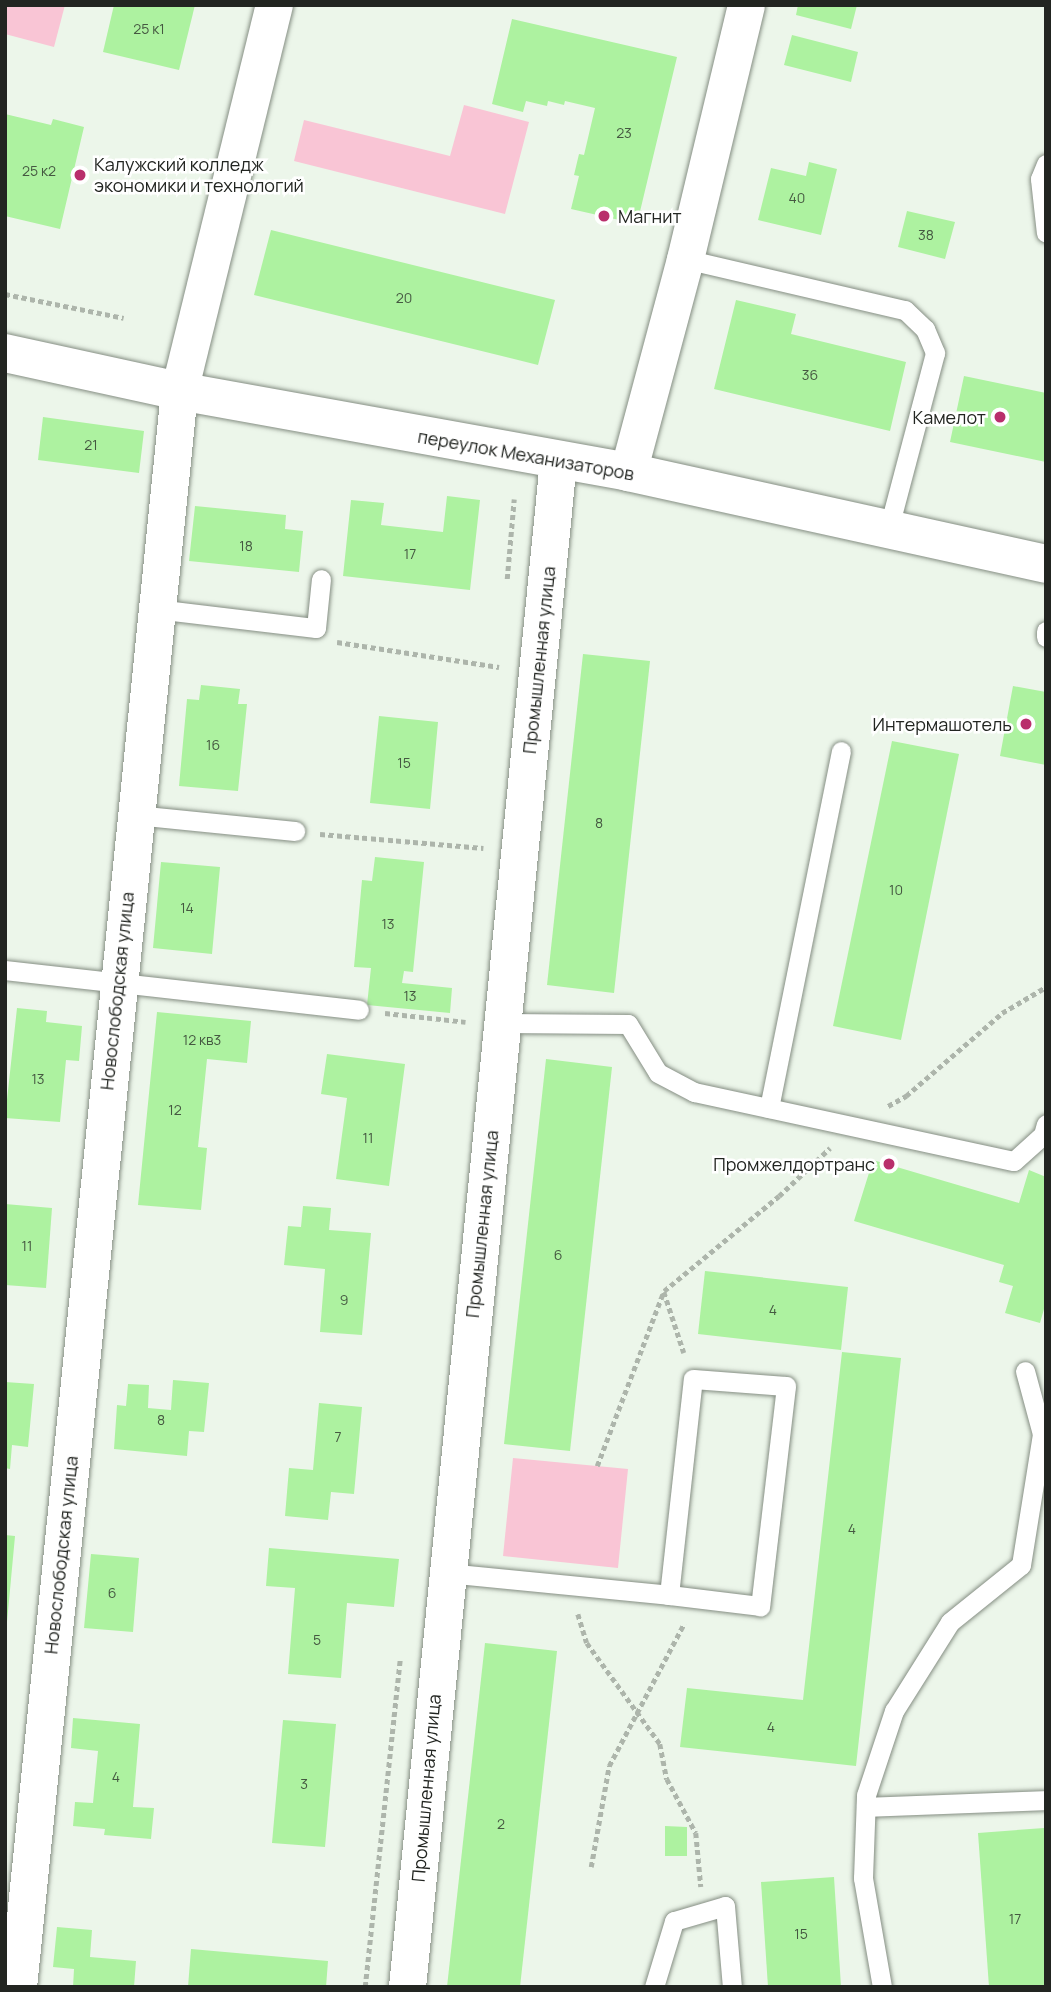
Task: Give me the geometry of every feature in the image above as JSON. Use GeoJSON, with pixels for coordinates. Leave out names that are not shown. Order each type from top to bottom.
{"type":"FeatureCollection","features":[{"type":"Feature","properties":{"kind":"street","name":"Новослободская улица"},"geometry":{"type":"LineString","coordinates":[[18,1987],[117,982],[179,391],[274,5]]}},
{"type":"Feature","properties":{"kind":"street"},"geometry":{"type":"LineString","coordinates":[[628,472],[685,259],[746,5]]}},
{"type":"Feature","properties":{"kind":"street","name":"переулок Механизаторов"},"geometry":{"type":"LineString","coordinates":[[5,353],[179,391],[628,472],[1046,565]]}},
{"type":"Feature","properties":{"kind":"street","name":"Промышленная улица"},"geometry":{"type":"LineString","coordinates":[[407,1987],[558,461]]}},
{"type":"Feature","properties":{"kind":"lane"},"geometry":{"type":"LineString","coordinates":[[1046,164],[1040,179],[1046,233]]}},
{"type":"Feature","properties":{"kind":"lane"},"geometry":{"type":"LineString","coordinates":[[685,259],[905,310],[925,329],[935,353],[888,531]]}},
{"type":"Feature","properties":{"kind":"lane"},"geometry":{"type":"LineString","coordinates":[[156,609],[316,628],[321,579]]}},
{"type":"Feature","properties":{"kind":"lane"},"geometry":{"type":"LineString","coordinates":[[1046,631],[1046,637]]}},
{"type":"Feature","properties":{"kind":"lane"},"geometry":{"type":"LineString","coordinates":[[769,1108],[841,751]]}},
{"type":"Feature","properties":{"kind":"lane"},"geometry":{"type":"LineString","coordinates":[[135,815],[295,831]]}},
{"type":"Feature","properties":{"kind":"lane"},"geometry":{"type":"LineString","coordinates":[[5,970],[359,1010]]}},
{"type":"Feature","properties":{"kind":"lane"},"geometry":{"type":"LineString","coordinates":[[502,1023],[628,1024],[658,1073],[694,1092],[1014,1161],[1043,1135],[1046,1124]]}},
{"type":"Feature","properties":{"kind":"lane"},"geometry":{"type":"LineString","coordinates":[[882,1987],[863,1878],[866,1795],[894,1711],[950,1622],[1021,1565],[1042,1434],[1025,1371]]}},
{"type":"Feature","properties":{"kind":"lane"},"geometry":{"type":"LineString","coordinates":[[446,1573],[760,1606],[786,1386],[693,1379],[669,1595]]}},
{"type":"Feature","properties":{"kind":"lane"},"geometry":{"type":"LineString","coordinates":[[866,1807],[1046,1800]]}},
{"type":"Feature","properties":{"kind":"lane"},"geometry":{"type":"LineString","coordinates":[[654,1987],[674,1921],[725,1906],[732,1987]]}},
{"type":"Feature","properties":{"kind":"path"},"geometry":{"type":"LineString","coordinates":[[5,294],[124,318]]}},
{"type":"Feature","properties":{"kind":"path"},"geometry":{"type":"LineString","coordinates":[[316,628],[341,645],[499,667]]}},
{"type":"Feature","properties":{"kind":"path"},"geometry":{"type":"LineString","coordinates":[[295,831],[483,848]]}},
{"type":"Feature","properties":{"kind":"path"},"geometry":{"type":"LineString","coordinates":[[597,1466],[664,1291],[779,1196],[854,1126],[906,1096],[1002,1013],[1046,987]]}},
{"type":"Feature","properties":{"kind":"path"},"geometry":{"type":"LineString","coordinates":[[359,1010],[502,1023]]}},
{"type":"Feature","properties":{"kind":"path"},"geometry":{"type":"LineString","coordinates":[[664,1291],[693,1379]]}},
{"type":"Feature","properties":{"kind":"path"},"geometry":{"type":"LineString","coordinates":[[570,1587],[587,1643],[660,1744],[667,1779],[696,1833],[703,1912]]}},
{"type":"Feature","properties":{"kind":"path"},"geometry":{"type":"LineString","coordinates":[[591,1867],[609,1766],[698,1599]]}},
{"type":"Feature","properties":{"kind":"shaded area"},"geometry":{"type":"Polygon","coordinates":[[[5,5],[65,5],[54,47],[5,34],[5,5]]]}},
{"type":"Feature","properties":{"kind":"shaded area"},"geometry":{"type":"Polygon","coordinates":[[[464,105],[529,122],[505,214],[294,161],[304,120],[450,156],[464,105]]]}},
{"type":"Feature","properties":{"kind":"shaded area"},"geometry":{"type":"Polygon","coordinates":[[[513,1458],[628,1469],[618,1568],[503,1556],[513,1458]]]}},
{"type":"Feature","properties":{"kind":"building"},"geometry":{"type":"Polygon","coordinates":[[[114,5],[195,5],[179,70],[103,52],[114,5]]]}},
{"type":"Feature","properties":{"kind":"building"},"geometry":{"type":"Polygon","coordinates":[[[798,5],[857,5],[851,29],[796,15],[798,5]]]}},
{"type":"Feature","properties":{"kind":"building"},"geometry":{"type":"Polygon","coordinates":[[[512,19],[677,57],[637,224],[571,209],[579,176],[574,175],[579,154],[584,155],[595,108],[565,101],[564,105],[548,101],[547,106],[526,101],[523,112],[492,104],[512,19]]]}},
{"type":"Feature","properties":{"kind":"building"},"geometry":{"type":"Polygon","coordinates":[[[792,35],[858,52],[851,82],[784,65],[792,35]]]}},
{"type":"Feature","properties":{"kind":"building"},"geometry":{"type":"Polygon","coordinates":[[[5,114],[51,125],[53,119],[84,127],[60,229],[5,216],[5,114]]]}},
{"type":"Feature","properties":{"kind":"building"},"geometry":{"type":"Polygon","coordinates":[[[809,162],[837,169],[821,235],[758,220],[771,168],[806,176],[809,162]]]}},
{"type":"Feature","properties":{"kind":"building"},"geometry":{"type":"Polygon","coordinates":[[[907,211],[955,222],[945,259],[898,247],[907,211]]]}},
{"type":"Feature","properties":{"kind":"building"},"geometry":{"type":"Polygon","coordinates":[[[271,230],[555,300],[538,365],[254,295],[271,230]]]}},
{"type":"Feature","properties":{"kind":"building"},"geometry":{"type":"Polygon","coordinates":[[[736,300],[796,314],[791,334],[906,362],[890,431],[714,389],[736,300]]]}},
{"type":"Feature","properties":{"kind":"building","name":"Камелот"},"geometry":{"type":"Polygon","coordinates":[[[964,376],[1046,393],[1046,462],[950,442],[964,376]]]}},
{"type":"Feature","properties":{"kind":"building"},"geometry":{"type":"Polygon","coordinates":[[[43,417],[144,431],[139,473],[38,460],[43,417]]]}},
{"type":"Feature","properties":{"kind":"building"},"geometry":{"type":"Polygon","coordinates":[[[447,496],[480,500],[470,590],[343,576],[351,500],[384,503],[381,525],[443,532],[447,496]]]}},
{"type":"Feature","properties":{"kind":"building"},"geometry":{"type":"Polygon","coordinates":[[[195,506],[286,515],[285,529],[303,531],[299,572],[189,561],[195,506]]]}},
{"type":"Feature","properties":{"kind":"building"},"geometry":{"type":"Polygon","coordinates":[[[583,654],[650,661],[614,993],[547,985],[583,654]]]}},
{"type":"Feature","properties":{"kind":"building"},"geometry":{"type":"Polygon","coordinates":[[[201,685],[240,689],[238,704],[247,704],[238,791],[179,786],[187,699],[199,700],[201,685]]]}},
{"type":"Feature","properties":{"kind":"building","name":"Интермашотель"},"geometry":{"type":"Polygon","coordinates":[[[1013,686],[1046,692],[1046,765],[1000,756],[1013,686]]]}},
{"type":"Feature","properties":{"kind":"building"},"geometry":{"type":"Polygon","coordinates":[[[379,716],[438,722],[430,809],[370,803],[379,716]]]}},
{"type":"Feature","properties":{"kind":"building"},"geometry":{"type":"Polygon","coordinates":[[[892,741],[959,754],[901,1040],[833,1026],[892,741]]]}},
{"type":"Feature","properties":{"kind":"building"},"geometry":{"type":"Polygon","coordinates":[[[375,857],[424,862],[413,972],[404,971],[402,983],[452,988],[450,1013],[367,1005],[371,968],[354,967],[362,880],[372,881],[375,857]]]}},
{"type":"Feature","properties":{"kind":"building"},"geometry":{"type":"Polygon","coordinates":[[[161,862],[220,867],[212,954],[153,948],[161,862]]]}},
{"type":"Feature","properties":{"kind":"building"},"geometry":{"type":"Polygon","coordinates":[[[17,1008],[47,1011],[46,1022],[82,1026],[79,1061],[66,1060],[60,1122],[5,1118],[17,1008]]]}},
{"type":"Feature","properties":{"kind":"building"},"geometry":{"type":"Polygon","coordinates":[[[157,1012],[251,1021],[247,1063],[207,1059],[198,1147],[207,1148],[201,1210],[138,1205],[157,1012]]]}},
{"type":"Feature","properties":{"kind":"building"},"geometry":{"type":"Polygon","coordinates":[[[327,1054],[405,1064],[389,1186],[336,1179],[347,1098],[321,1094],[327,1054]]]}},
{"type":"Feature","properties":{"kind":"building"},"geometry":{"type":"Polygon","coordinates":[[[546,1059],[612,1067],[570,1451],[504,1444],[546,1059]]]}},
{"type":"Feature","properties":{"kind":"building"},"geometry":{"type":"Polygon","coordinates":[[[873,1160],[1019,1203],[1029,1170],[1046,1177],[1046,1302],[1040,1323],[1005,1313],[1013,1286],[999,1282],[1004,1265],[854,1221],[873,1160]]]}},
{"type":"Feature","properties":{"kind":"building"},"geometry":{"type":"Polygon","coordinates":[[[5,1204],[52,1208],[46,1288],[5,1285],[5,1204]]]}},
{"type":"Feature","properties":{"kind":"building"},"geometry":{"type":"Polygon","coordinates":[[[303,1206],[331,1208],[329,1230],[371,1233],[362,1335],[320,1332],[325,1269],[284,1265],[288,1226],[301,1227],[303,1206]]]}},
{"type":"Feature","properties":{"kind":"building"},"geometry":{"type":"Polygon","coordinates":[[[705,1271],[848,1287],[841,1350],[698,1334],[705,1271]]]}},
{"type":"Feature","properties":{"kind":"building"},"geometry":{"type":"Polygon","coordinates":[[[842,1352],[901,1358],[856,1766],[680,1747],[687,1688],[803,1700],[842,1352]]]}},
{"type":"Feature","properties":{"kind":"building"},"geometry":{"type":"Polygon","coordinates":[[[173,1380],[209,1383],[204,1432],[189,1431],[187,1456],[114,1449],[117,1405],[126,1406],[128,1384],[149,1385],[148,1408],[171,1410],[173,1380]]]}},
{"type":"Feature","properties":{"kind":"building"},"geometry":{"type":"Polygon","coordinates":[[[5,1382],[34,1384],[28,1447],[12,1445],[10,1469],[5,1468],[5,1382]]]}},
{"type":"Feature","properties":{"kind":"building"},"geometry":{"type":"Polygon","coordinates":[[[319,1403],[362,1407],[354,1494],[331,1492],[328,1520],[285,1516],[289,1468],[313,1470],[319,1403]]]}},
{"type":"Feature","properties":{"kind":"building"},"geometry":{"type":"Polygon","coordinates":[[[5,1535],[15,1536],[7,1622],[5,1622],[5,1535]]]}},
{"type":"Feature","properties":{"kind":"building"},"geometry":{"type":"Polygon","coordinates":[[[269,1548],[399,1559],[394,1607],[347,1603],[341,1678],[288,1674],[295,1588],[266,1586],[269,1548]]]}},
{"type":"Feature","properties":{"kind":"building"},"geometry":{"type":"Polygon","coordinates":[[[91,1554],[139,1558],[133,1632],[84,1628],[91,1554]]]}},
{"type":"Feature","properties":{"kind":"building"},"geometry":{"type":"Polygon","coordinates":[[[485,1643],[557,1651],[520,1987],[447,1987],[485,1643]]]}},
{"type":"Feature","properties":{"kind":"building"},"geometry":{"type":"Polygon","coordinates":[[[73,1718],[140,1724],[133,1807],[154,1808],[151,1839],[104,1835],[105,1829],[73,1826],[75,1802],[93,1803],[98,1751],[71,1748],[73,1718]]]}},
{"type":"Feature","properties":{"kind":"building"},"geometry":{"type":"Polygon","coordinates":[[[283,1720],[336,1724],[325,1847],[272,1843],[283,1720]]]}},
{"type":"Feature","properties":{"kind":"building"},"geometry":{"type":"Polygon","coordinates":[[[665,1826],[687,1827],[687,1856],[665,1856],[665,1826]]]}},
{"type":"Feature","properties":{"kind":"building"},"geometry":{"type":"Polygon","coordinates":[[[1044,1828],[1046,1987],[989,1987],[978,1833],[1044,1828]]]}},
{"type":"Feature","properties":{"kind":"building"},"geometry":{"type":"Polygon","coordinates":[[[834,1877],[841,1987],[768,1987],[761,1882],[834,1877]]]}},
{"type":"Feature","properties":{"kind":"building"},"geometry":{"type":"Polygon","coordinates":[[[57,1927],[92,1930],[90,1957],[136,1961],[134,1987],[73,1987],[74,1969],[53,1967],[57,1927]]]}},
{"type":"Feature","properties":{"kind":"building"},"geometry":{"type":"Polygon","coordinates":[[[191,1949],[328,1961],[326,1987],[188,1987],[191,1949]]]}},
{"type":"Feature","properties":{"kind":"place","name":"Калужский колледж экономики и технологий"},"geometry":{"type":"Point","coordinates":[80,175]}},
{"type":"Feature","properties":{"kind":"place","name":"Магнит"},"geometry":{"type":"Point","coordinates":[604,216]}},
{"type":"Feature","properties":{"kind":"place","name":"Камелот"},"geometry":{"type":"Point","coordinates":[1000,417]}},
{"type":"Feature","properties":{"kind":"place","name":"Интермашотель"},"geometry":{"type":"Point","coordinates":[1026,724]}},
{"type":"Feature","properties":{"kind":"place","name":"Промжелдортранс"},"geometry":{"type":"Point","coordinates":[889,1164]}}]}
